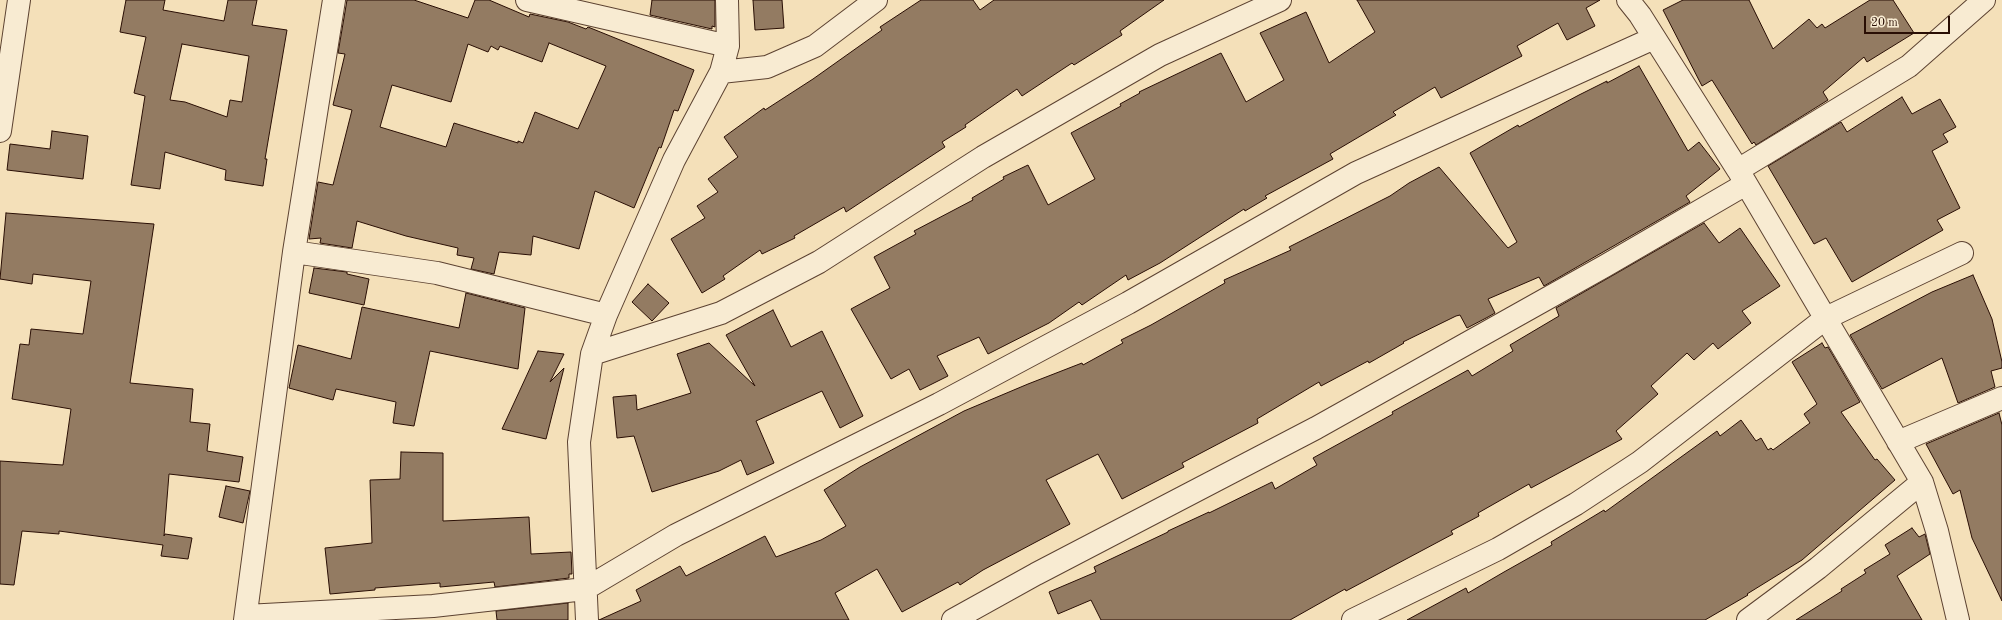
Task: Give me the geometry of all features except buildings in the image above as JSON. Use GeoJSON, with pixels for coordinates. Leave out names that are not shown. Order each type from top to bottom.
{"type":"FeatureCollection","features":[{"type":"Feature","properties":{"kind":"street"},"geometry":{"type":"LineString","coordinates":[[0,131],[7,39],[19,0]]}},
{"type":"Feature","properties":{"kind":"street"},"geometry":{"type":"LineString","coordinates":[[334,0],[294,252],[246,618],[433,606],[585,589],[676,536],[939,404],[1121,307],[1356,173],[1654,38]]}},
{"type":"Feature","properties":{"kind":"street"},"geometry":{"type":"LineString","coordinates":[[527,0],[728,46]]}},
{"type":"Feature","properties":{"kind":"street"},"geometry":{"type":"LineString","coordinates":[[587,620],[579,442],[592,354],[606,315],[674,160],[721,72],[728,46],[727,0]]}},
{"type":"Feature","properties":{"kind":"street"},"geometry":{"type":"LineString","coordinates":[[721,72],[767,67],[815,46],[876,0]]}},
{"type":"Feature","properties":{"kind":"street"},"geometry":{"type":"LineString","coordinates":[[592,354],[721,313],[819,262],[983,156],[1160,55],[1280,0]]}},
{"type":"Feature","properties":{"kind":"street"},"geometry":{"type":"LineString","coordinates":[[1628,0],[1654,38],[1742,177],[1922,482],[1937,531],[1958,620]]}},
{"type":"Feature","properties":{"kind":"street"},"geometry":{"type":"LineString","coordinates":[[954,620],[1036,574],[1316,428],[1605,266],[1909,66],[1984,0]]}},
{"type":"Feature","properties":{"kind":"street"},"geometry":{"type":"LineString","coordinates":[[294,252],[437,273],[606,315]]}},
{"type":"Feature","properties":{"kind":"street"},"geometry":{"type":"LineString","coordinates":[[1354,620],[1498,549],[1576,504],[1640,462],[1826,318],[1962,253]]}},
{"type":"Feature","properties":{"kind":"street"},"geometry":{"type":"LineString","coordinates":[[1898,442],[2002,398]]}},
{"type":"Feature","properties":{"kind":"street"},"geometry":{"type":"LineString","coordinates":[[1748,620],[1818,568],[1922,482]]}}]}
